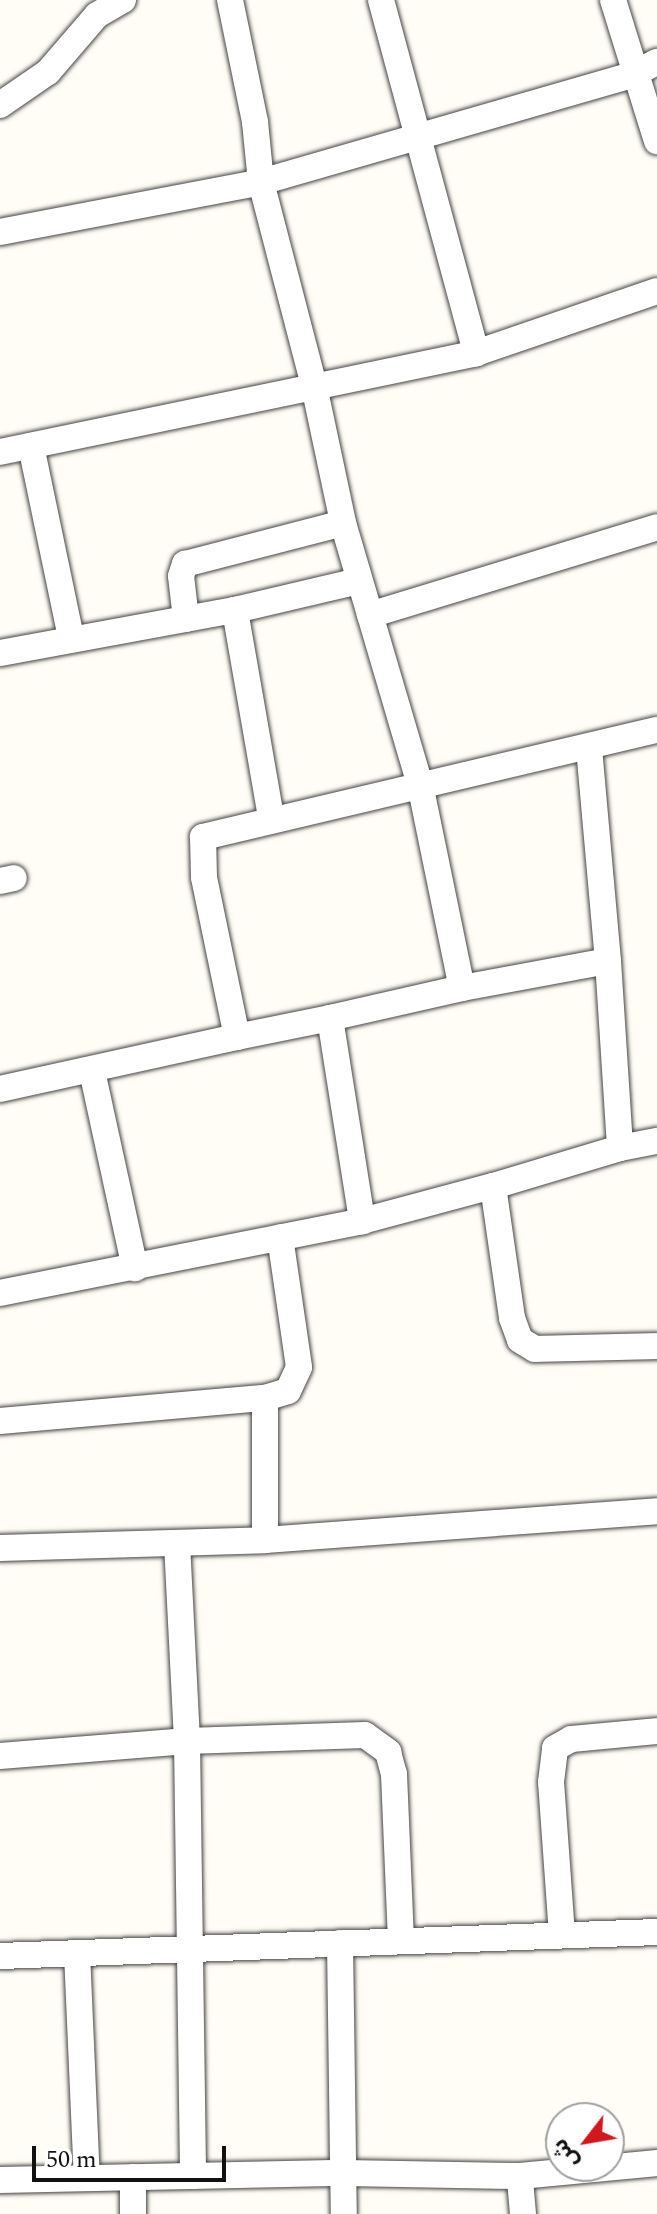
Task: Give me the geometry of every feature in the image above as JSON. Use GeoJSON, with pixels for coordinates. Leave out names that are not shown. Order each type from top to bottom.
{"type":"FeatureCollection","features":[{"type":"Feature","properties":{"kind":"street"},"geometry":{"type":"LineString","coordinates":[[0,105],[48,72],[97,15],[123,0]]}},
{"type":"Feature","properties":{"kind":"street"},"geometry":{"type":"LineString","coordinates":[[230,0],[255,122],[261,182],[314,386],[343,523],[420,784],[462,988]]}},
{"type":"Feature","properties":{"kind":"street"},"geometry":{"type":"LineString","coordinates":[[381,0],[476,353]]}},
{"type":"Feature","properties":{"kind":"street"},"geometry":{"type":"LineString","coordinates":[[613,0],[646,68],[657,141]]}},
{"type":"Feature","properties":{"kind":"street"},"geometry":{"type":"LineString","coordinates":[[0,232],[261,182],[646,68]]}},
{"type":"Feature","properties":{"kind":"street"},"geometry":{"type":"LineString","coordinates":[[0,452],[476,353],[657,291]]}},
{"type":"Feature","properties":{"kind":"street"},"geometry":{"type":"LineString","coordinates":[[31,446],[71,637]]}},
{"type":"Feature","properties":{"kind":"street"},"geometry":{"type":"LineString","coordinates":[[186,619],[181,576],[185,564],[343,523]]}},
{"type":"Feature","properties":{"kind":"street"},"geometry":{"type":"LineString","coordinates":[[370,615],[657,527]]}},
{"type":"Feature","properties":{"kind":"street"},"geometry":{"type":"LineString","coordinates":[[0,653],[71,637],[235,610],[359,581]]}},
{"type":"Feature","properties":{"kind":"street"},"geometry":{"type":"LineString","coordinates":[[235,610],[271,817]]}},
{"type":"Feature","properties":{"kind":"street"},"geometry":{"type":"LineString","coordinates":[[237,1037],[199,849],[203,837],[271,817],[657,730]]}},
{"type":"Feature","properties":{"kind":"street"},"geometry":{"type":"LineString","coordinates":[[589,747],[608,961],[620,1148]]}},
{"type":"Feature","properties":{"kind":"street"},"geometry":{"type":"LineString","coordinates":[[0,1089],[462,988],[608,961]]}},
{"type":"Feature","properties":{"kind":"street"},"geometry":{"type":"LineString","coordinates":[[330,1018],[362,1221]]}},
{"type":"Feature","properties":{"kind":"street"},"geometry":{"type":"LineString","coordinates":[[92,1071],[135,1268]]}},
{"type":"Feature","properties":{"kind":"street"},"geometry":{"type":"LineString","coordinates":[[0,1293],[362,1221],[620,1148],[657,1141]]}},
{"type":"Feature","properties":{"kind":"street"},"geometry":{"type":"LineString","coordinates":[[493,1186],[512,1318],[520,1340],[535,1349],[560,1352],[657,1346]]}},
{"type":"Feature","properties":{"kind":"street"},"geometry":{"type":"LineString","coordinates":[[0,1421],[265,1398],[288,1391],[299,1367],[280,1237]]}},
{"type":"Feature","properties":{"kind":"street"},"geometry":{"type":"LineString","coordinates":[[265,1398],[265,1540]]}},
{"type":"Feature","properties":{"kind":"street"},"geometry":{"type":"LineString","coordinates":[[0,1548],[265,1540],[657,1511]]}},
{"type":"Feature","properties":{"kind":"street"},"geometry":{"type":"LineString","coordinates":[[177,1543],[187,1741],[193,2176]]}},
{"type":"Feature","properties":{"kind":"street"},"geometry":{"type":"LineString","coordinates":[[562,1935],[551,1782],[555,1748],[571,1739],[657,1731]]}},
{"type":"Feature","properties":{"kind":"street"},"geometry":{"type":"LineString","coordinates":[[0,1756],[187,1741],[365,1735],[381,1743],[394,1774],[401,1941]]}},
{"type":"Feature","properties":{"kind":"street"},"geometry":{"type":"LineString","coordinates":[[0,1956],[657,1932]]}},
{"type":"Feature","properties":{"kind":"street"},"geometry":{"type":"LineString","coordinates":[[340,1943],[345,2173],[351,2213]]}},
{"type":"Feature","properties":{"kind":"street"},"geometry":{"type":"LineString","coordinates":[[77,1953],[87,2178]]}},
{"type":"Feature","properties":{"kind":"street"},"geometry":{"type":"LineString","coordinates":[[0,2180],[345,2173],[520,2176],[657,2163]]}},
{"type":"Feature","properties":{"kind":"street"},"geometry":{"type":"LineString","coordinates":[[520,2176],[523,2214]]}},
{"type":"Feature","properties":{"kind":"street"},"geometry":{"type":"LineString","coordinates":[[133,2177],[133,2214]]}}]}
